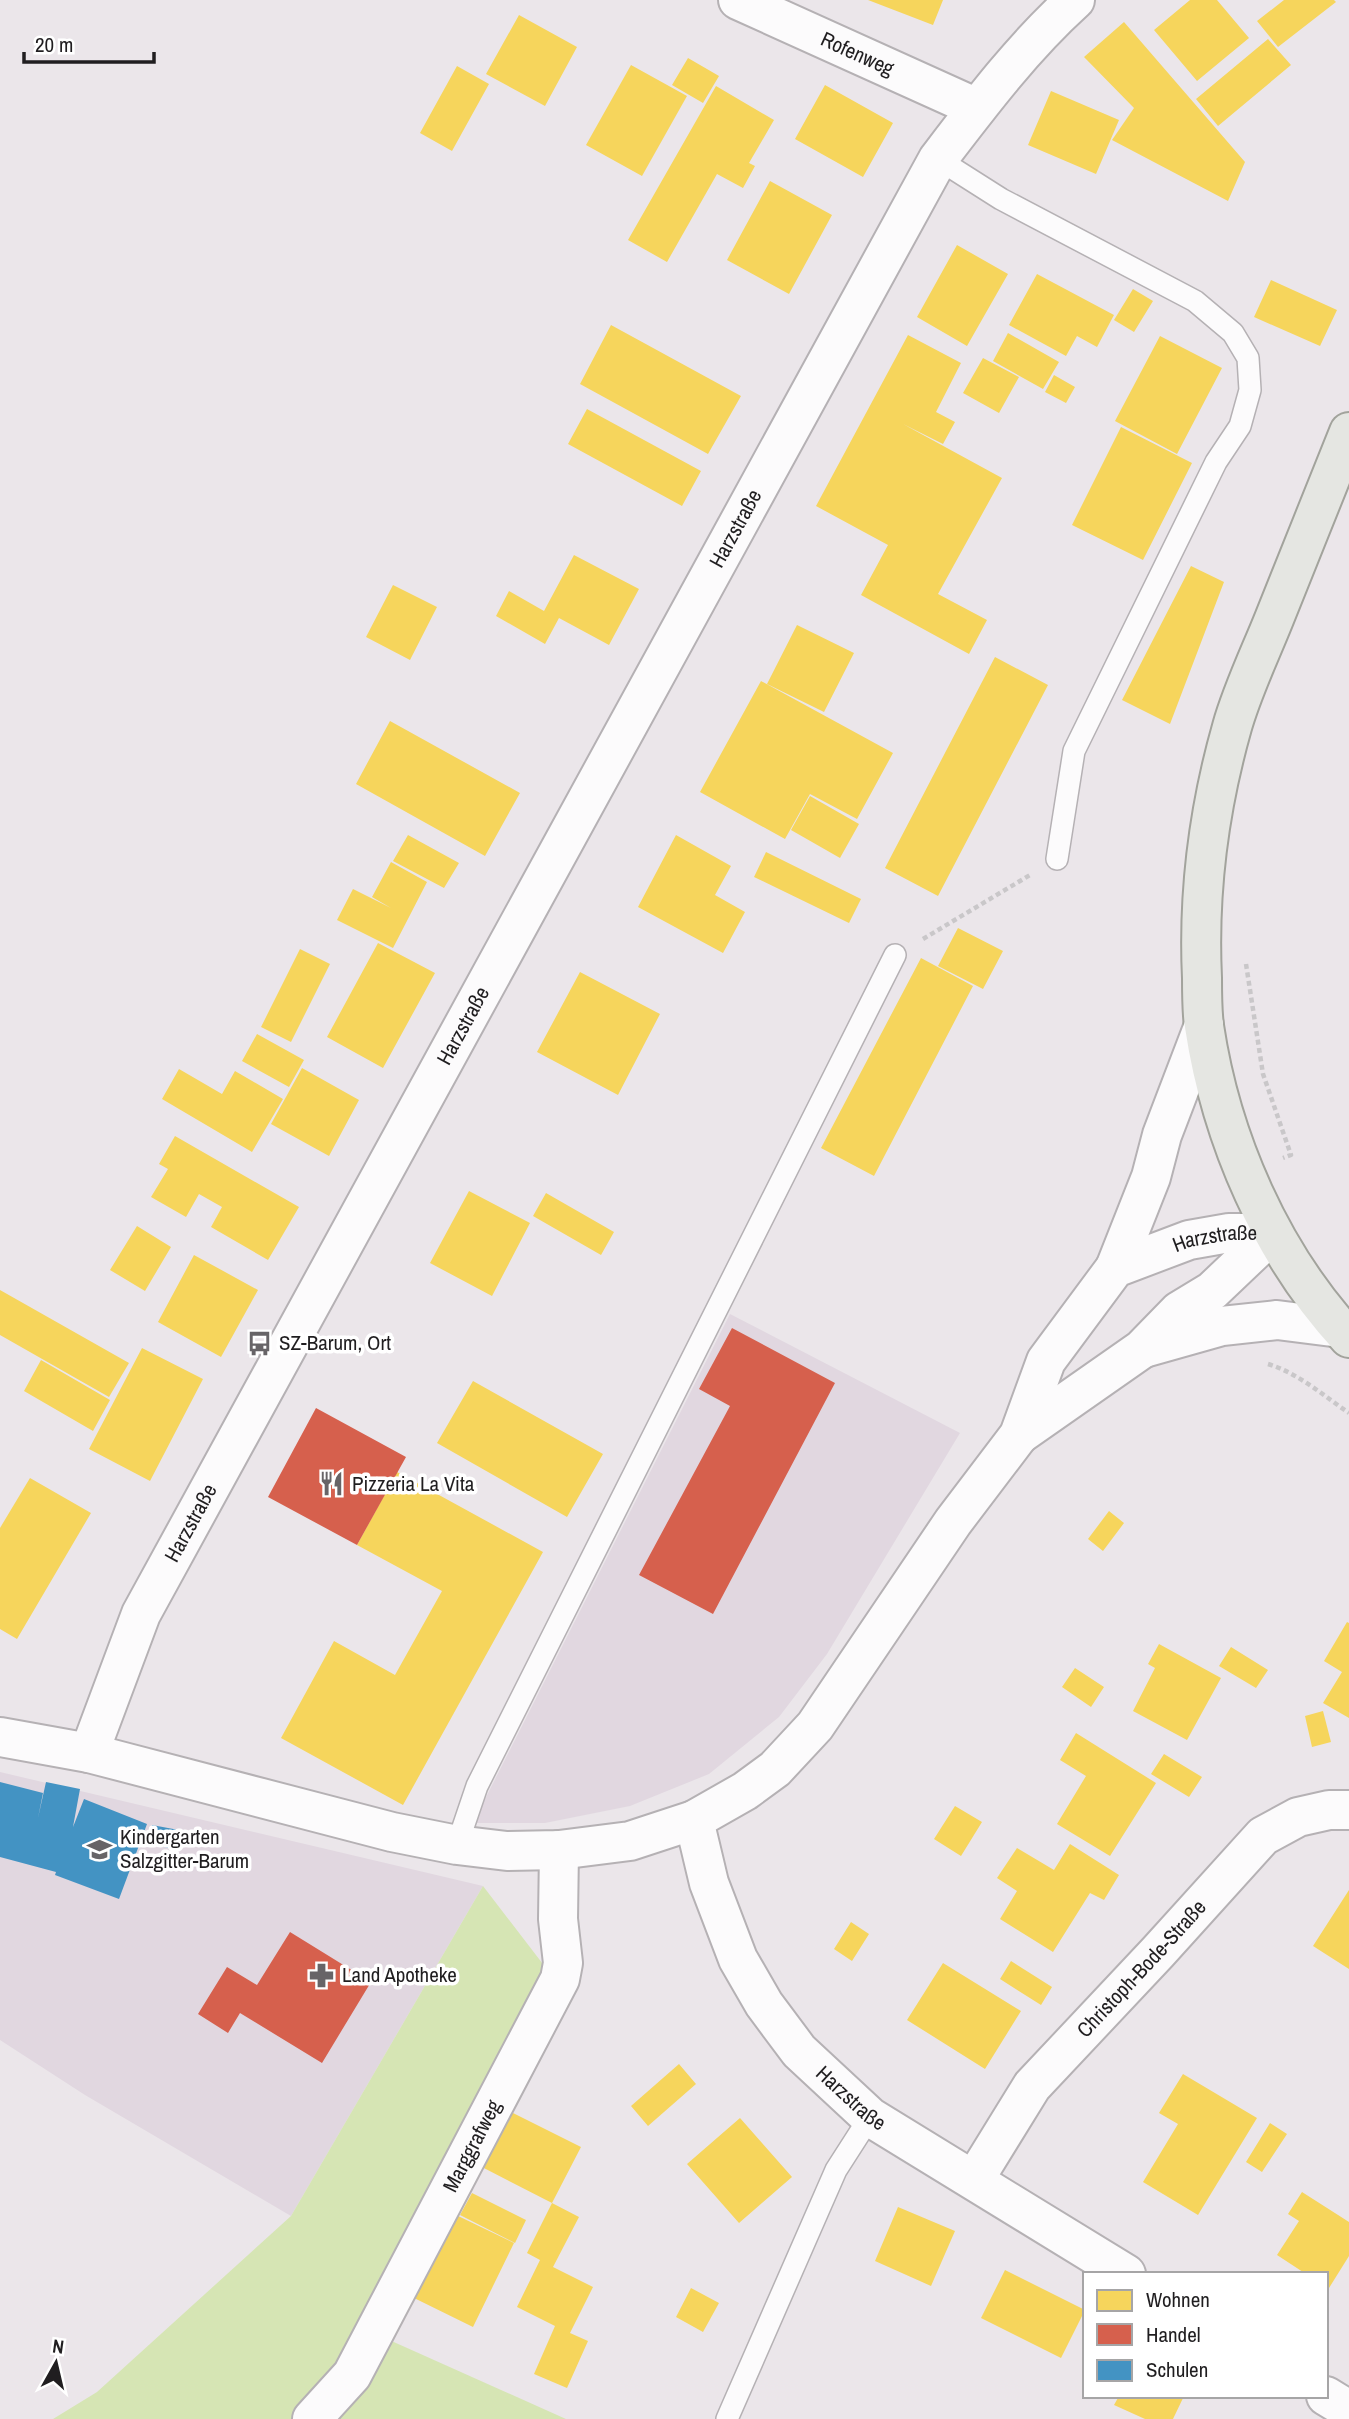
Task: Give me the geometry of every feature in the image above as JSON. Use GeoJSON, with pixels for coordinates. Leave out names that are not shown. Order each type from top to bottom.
{"type":"FeatureCollection","features":[{"type":"Feature","properties":{"kind":"main road"},"geometry":{"type":"LineString","coordinates":[[1344,1333],[1273,1233],[1243,1170],[1229,1130],[1204,1025],[1200,952],[1215,794],[1233,724],[1349,432]]}},
{"type":"Feature","properties":{"kind":"street","name":"Rofenweg"},"geometry":{"type":"LineString","coordinates":[[738,0],[977,108]]}},
{"type":"Feature","properties":{"kind":"street","name":"Harzstraße"},"geometry":{"type":"LineString","coordinates":[[1075,0],[1049,23],[938,159],[141,1614],[89,1753],[392,1832],[457,1845],[507,1851],[559,1850],[630,1841],[694,1820],[745,1791],[775,1769],[815,1726],[953,1522],[1019,1435],[1046,1361],[1115,1268],[1189,1240],[1229,1233],[1273,1233]]}},
{"type":"Feature","properties":{"kind":"street"},"geometry":{"type":"LineString","coordinates":[[1115,1268],[1152,1177],[1162,1135],[1204,1025]]}},
{"type":"Feature","properties":{"kind":"street","name":"Harzstraße"},"geometry":{"type":"LineString","coordinates":[[1019,1435],[1142,1349],[1179,1311],[1212,1291],[1273,1233]]}},
{"type":"Feature","properties":{"kind":"street"},"geometry":{"type":"LineString","coordinates":[[1142,1349],[1222,1326],[1277,1320],[1344,1333]]}},
{"type":"Feature","properties":{"kind":"street"},"geometry":{"type":"LineString","coordinates":[[0,1737],[89,1753]]}},
{"type":"Feature","properties":{"kind":"street","name":"Christoph-Bode-Straße"},"geometry":{"type":"LineString","coordinates":[[974,2180],[1032,2086],[1167,1943],[1263,1836],[1298,1817],[1329,1810],[1349,1810]]}},
{"type":"Feature","properties":{"kind":"street","name":"Harzstraße"},"geometry":{"type":"LineString","coordinates":[[694,1820],[709,1883],[738,1959],[764,2004],[799,2051],[870,2117],[1123,2272]]}},
{"type":"Feature","properties":{"kind":"street","name":"Marggrafweg"},"geometry":{"type":"LineString","coordinates":[[312,2419],[352,2375],[560,1979],[563,1963],[558,1919],[559,1850]]}},
{"type":"Feature","properties":{"kind":"street"},"geometry":{"type":"LineString","coordinates":[[1328,2397],[1349,2410]]}},
{"type":"Feature","properties":{"kind":"lane"},"geometry":{"type":"LineString","coordinates":[[938,159],[1001,200],[1195,301],[1233,333],[1248,358],[1250,390],[1240,426],[1216,462],[1074,751],[1057,859]]}},
{"type":"Feature","properties":{"kind":"lane"},"geometry":{"type":"LineString","coordinates":[[457,1845],[477,1786],[895,955]]}},
{"type":"Feature","properties":{"kind":"lane"},"geometry":{"type":"LineString","coordinates":[[727,2419],[836,2170],[870,2117]]}},
{"type":"Feature","properties":{"kind":"path"},"geometry":{"type":"LineString","coordinates":[[895,955],[1057,859]]}},
{"type":"Feature","properties":{"kind":"path"},"geometry":{"type":"LineString","coordinates":[[1245,954],[1263,1074],[1291,1155]]}},
{"type":"Feature","properties":{"kind":"path"},"geometry":{"type":"LineString","coordinates":[[1265,1363],[1300,1379],[1349,1413]]}},
{"type":"Feature","properties":{"kind":"shaded area"},"geometry":{"type":"Polygon","coordinates":[[[730,1314],[960,1433],[827,1654],[779,1717],[709,1774],[630,1806],[545,1823],[473,1823],[730,1314]]]}},
{"type":"Feature","properties":{"kind":"shaded area"},"geometry":{"type":"Polygon","coordinates":[[[0,1772],[483,1886],[291,2216],[85,2095],[0,2040],[0,1772]]]}},
{"type":"Feature","properties":{"kind":"green space"},"geometry":{"type":"Polygon","coordinates":[[[483,1886],[549,1972],[358,2326],[566,2419],[53,2419],[97,2392],[291,2216],[483,1886]]]}},
{"type":"Feature","properties":{"kind":"building: Wohnen"},"geometry":{"type":"Polygon","coordinates":[[[868,0],[943,0],[933,25],[868,0]]]}},
{"type":"Feature","properties":{"kind":"building: Wohnen"},"geometry":{"type":"Polygon","coordinates":[[[1190,0],[1217,0],[1249,38],[1197,81],[1154,30],[1190,0]]]}},
{"type":"Feature","properties":{"kind":"building: Wohnen"},"geometry":{"type":"Polygon","coordinates":[[[1284,0],[1336,2],[1278,47],[1257,21],[1284,0]]]}},
{"type":"Feature","properties":{"kind":"building: Wohnen"},"geometry":{"type":"Polygon","coordinates":[[[519,15],[577,47],[545,106],[486,74],[519,15]]]}},
{"type":"Feature","properties":{"kind":"building: Wohnen"},"geometry":{"type":"Polygon","coordinates":[[[1124,22],[1245,162],[1228,201],[1112,140],[1134,108],[1084,57],[1124,22]]]}},
{"type":"Feature","properties":{"kind":"building: Wohnen"},"geometry":{"type":"Polygon","coordinates":[[[1268,39],[1291,65],[1218,126],[1196,99],[1268,39]]]}},
{"type":"Feature","properties":{"kind":"building: Wohnen"},"geometry":{"type":"Polygon","coordinates":[[[688,58],[719,76],[703,103],[672,85],[688,58]]]}},
{"type":"Feature","properties":{"kind":"building: Wohnen"},"geometry":{"type":"Polygon","coordinates":[[[631,65],[687,96],[642,176],[586,145],[631,65]]]}},
{"type":"Feature","properties":{"kind":"building: Wohnen"},"geometry":{"type":"Polygon","coordinates":[[[457,66],[489,84],[452,151],[420,133],[457,66]]]}},
{"type":"Feature","properties":{"kind":"building: Wohnen"},"geometry":{"type":"Polygon","coordinates":[[[825,85],[893,123],[863,177],[795,139],[825,85]]]}},
{"type":"Feature","properties":{"kind":"building: Wohnen"},"geometry":{"type":"Polygon","coordinates":[[[716,86],[774,120],[749,163],[755,166],[743,188],[717,174],[667,262],[628,240],[716,86]]]}},
{"type":"Feature","properties":{"kind":"building: Wohnen"},"geometry":{"type":"Polygon","coordinates":[[[1051,91],[1119,120],[1096,174],[1028,145],[1051,91]]]}},
{"type":"Feature","properties":{"kind":"building: Wohnen"},"geometry":{"type":"Polygon","coordinates":[[[770,181],[832,215],[789,294],[727,260],[770,181]]]}},
{"type":"Feature","properties":{"kind":"building: Wohnen"},"geometry":{"type":"Polygon","coordinates":[[[957,245],[1008,274],[967,346],[917,317],[957,245]]]}},
{"type":"Feature","properties":{"kind":"building: Wohnen"},"geometry":{"type":"Polygon","coordinates":[[[1037,274],[1114,315],[1097,347],[1077,336],[1066,356],[1009,325],[1037,274]]]}},
{"type":"Feature","properties":{"kind":"building: Wohnen"},"geometry":{"type":"Polygon","coordinates":[[[1271,280],[1337,310],[1320,346],[1254,317],[1271,280]]]}},
{"type":"Feature","properties":{"kind":"building: Wohnen"},"geometry":{"type":"Polygon","coordinates":[[[1133,289],[1153,301],[1134,332],[1114,320],[1133,289]]]}},
{"type":"Feature","properties":{"kind":"building: Wohnen"},"geometry":{"type":"Polygon","coordinates":[[[611,325],[741,396],[708,454],[580,384],[611,325]]]}},
{"type":"Feature","properties":{"kind":"building: Wohnen"},"geometry":{"type":"Polygon","coordinates":[[[1008,333],[1059,362],[1043,389],[993,361],[1008,333]]]}},
{"type":"Feature","properties":{"kind":"building: Wohnen"},"geometry":{"type":"Polygon","coordinates":[[[908,335],[961,363],[936,412],[955,422],[943,444],[903,424],[1002,478],[938,594],[987,620],[969,654],[861,595],[888,545],[816,506],[908,335]]]}},
{"type":"Feature","properties":{"kind":"building: Wohnen"},"geometry":{"type":"Polygon","coordinates":[[[1160,336],[1222,368],[1177,454],[1115,421],[1160,336]]]}},
{"type":"Feature","properties":{"kind":"building: Wohnen"},"geometry":{"type":"Polygon","coordinates":[[[983,358],[1019,377],[999,413],[963,393],[983,358]]]}},
{"type":"Feature","properties":{"kind":"building: Wohnen"},"geometry":{"type":"Polygon","coordinates":[[[1054,375],[1075,387],[1066,403],[1045,392],[1054,375]]]}},
{"type":"Feature","properties":{"kind":"building: Wohnen"},"geometry":{"type":"Polygon","coordinates":[[[587,409],[701,471],[682,506],[568,444],[587,409]]]}},
{"type":"Feature","properties":{"kind":"building: Wohnen"},"geometry":{"type":"Polygon","coordinates":[[[1121,427],[1192,463],[1143,560],[1072,525],[1121,427]]]}},
{"type":"Feature","properties":{"kind":"building: Wohnen"},"geometry":{"type":"Polygon","coordinates":[[[574,555],[639,589],[609,645],[559,618],[545,644],[496,616],[509,591],[544,611],[574,555]]]}},
{"type":"Feature","properties":{"kind":"building: Wohnen"},"geometry":{"type":"Polygon","coordinates":[[[1191,566],[1224,582],[1170,724],[1122,700],[1191,566]]]}},
{"type":"Feature","properties":{"kind":"building: Wohnen"},"geometry":{"type":"Polygon","coordinates":[[[393,585],[437,607],[410,660],[366,637],[393,585]]]}},
{"type":"Feature","properties":{"kind":"building: Wohnen"},"geometry":{"type":"Polygon","coordinates":[[[797,625],[854,653],[824,712],[767,684],[797,625]]]}},
{"type":"Feature","properties":{"kind":"building: Wohnen"},"geometry":{"type":"Polygon","coordinates":[[[995,657],[1048,685],[938,896],[885,868],[995,657]]]}},
{"type":"Feature","properties":{"kind":"building: Wohnen"},"geometry":{"type":"Polygon","coordinates":[[[761,681],[893,753],[857,819],[810,794],[785,839],[700,792],[761,681]]]}},
{"type":"Feature","properties":{"kind":"building: Wohnen"},"geometry":{"type":"Polygon","coordinates":[[[390,721],[520,793],[485,856],[356,784],[390,721]]]}},
{"type":"Feature","properties":{"kind":"building: Wohnen"},"geometry":{"type":"Polygon","coordinates":[[[810,796],[859,824],[840,858],[791,830],[810,796]]]}},
{"type":"Feature","properties":{"kind":"building: Wohnen"},"geometry":{"type":"Polygon","coordinates":[[[408,835],[459,863],[444,888],[393,861],[408,835]]]}},
{"type":"Feature","properties":{"kind":"building: Wohnen"},"geometry":{"type":"Polygon","coordinates":[[[676,835],[731,866],[715,895],[745,912],[723,953],[638,907],[676,835]]]}},
{"type":"Feature","properties":{"kind":"building: Wohnen"},"geometry":{"type":"Polygon","coordinates":[[[766,852],[861,899],[849,923],[754,877],[766,852]]]}},
{"type":"Feature","properties":{"kind":"building: Wohnen"},"geometry":{"type":"Polygon","coordinates":[[[391,862],[427,882],[393,948],[337,920],[353,889],[391,908],[372,897],[391,862]]]}},
{"type":"Feature","properties":{"kind":"building: Wohnen"},"geometry":{"type":"Polygon","coordinates":[[[958,928],[1003,951],[983,989],[938,966],[958,928]]]}},
{"type":"Feature","properties":{"kind":"building: Wohnen"},"geometry":{"type":"Polygon","coordinates":[[[378,943],[435,973],[383,1068],[327,1037],[378,943]]]}},
{"type":"Feature","properties":{"kind":"building: Wohnen"},"geometry":{"type":"Polygon","coordinates":[[[300,949],[330,964],[291,1042],[261,1027],[300,949]]]}},
{"type":"Feature","properties":{"kind":"building: Wohnen"},"geometry":{"type":"Polygon","coordinates":[[[921,958],[973,986],[874,1176],[821,1148],[921,958]]]}},
{"type":"Feature","properties":{"kind":"building: Wohnen"},"geometry":{"type":"Polygon","coordinates":[[[580,972],[660,1014],[618,1095],[537,1052],[580,972]]]}},
{"type":"Feature","properties":{"kind":"building: Wohnen"},"geometry":{"type":"Polygon","coordinates":[[[257,1034],[304,1060],[289,1087],[242,1061],[257,1034]]]}},
{"type":"Feature","properties":{"kind":"building: Wohnen"},"geometry":{"type":"Polygon","coordinates":[[[302,1068],[359,1100],[329,1156],[271,1124],[302,1068]]]}},
{"type":"Feature","properties":{"kind":"building: Wohnen"},"geometry":{"type":"Polygon","coordinates":[[[179,1069],[222,1094],[235,1071],[283,1099],[252,1152],[162,1099],[179,1069]]]}},
{"type":"Feature","properties":{"kind":"building: Wohnen"},"geometry":{"type":"Polygon","coordinates":[[[175,1136],[299,1207],[268,1260],[211,1227],[222,1207],[199,1194],[186,1217],[151,1197],[168,1169],[159,1164],[175,1136]]]}},
{"type":"Feature","properties":{"kind":"building: Wohnen"},"geometry":{"type":"Polygon","coordinates":[[[469,1191],[530,1223],[492,1296],[430,1263],[469,1191]]]}},
{"type":"Feature","properties":{"kind":"building: Wohnen"},"geometry":{"type":"Polygon","coordinates":[[[546,1193],[614,1232],[601,1255],[533,1216],[546,1193]]]}},
{"type":"Feature","properties":{"kind":"building: Wohnen"},"geometry":{"type":"Polygon","coordinates":[[[137,1226],[171,1247],[145,1291],[110,1270],[137,1226]]]}},
{"type":"Feature","properties":{"kind":"building: Wohnen"},"geometry":{"type":"Polygon","coordinates":[[[194,1255],[258,1290],[221,1357],[158,1322],[194,1255]]]}},
{"type":"Feature","properties":{"kind":"building: Wohnen"},"geometry":{"type":"Polygon","coordinates":[[[0,1290],[129,1363],[109,1397],[0,1335],[0,1290]]]}},
{"type":"Feature","properties":{"kind":"building: Wohnen"},"geometry":{"type":"Polygon","coordinates":[[[142,1348],[203,1379],[150,1481],[89,1449],[142,1348]]]}},
{"type":"Feature","properties":{"kind":"building: Wohnen"},"geometry":{"type":"Polygon","coordinates":[[[41,1360],[110,1400],[93,1431],[24,1391],[41,1360]]]}},
{"type":"Feature","properties":{"kind":"building: Wohnen"},"geometry":{"type":"Polygon","coordinates":[[[473,1381],[603,1454],[567,1517],[437,1443],[473,1381]]]}},
{"type":"Feature","properties":{"kind":"building: Wohnen"},"geometry":{"type":"Polygon","coordinates":[[[397,1472],[543,1552],[403,1805],[281,1738],[334,1641],[395,1675],[442,1591],[357,1545],[397,1472]]]}},
{"type":"Feature","properties":{"kind":"building: Wohnen"},"geometry":{"type":"Polygon","coordinates":[[[30,1478],[91,1513],[17,1639],[0,1629],[0,1528],[30,1478]]]}},
{"type":"Feature","properties":{"kind":"building: Wohnen"},"geometry":{"type":"Polygon","coordinates":[[[1109,1511],[1124,1523],[1103,1551],[1088,1539],[1109,1511]]]}},
{"type":"Feature","properties":{"kind":"building: Wohnen"},"geometry":{"type":"Polygon","coordinates":[[[1347,1622],[1349,1718],[1323,1703],[1342,1672],[1324,1661],[1347,1622]]]}},
{"type":"Feature","properties":{"kind":"building: Wohnen"},"geometry":{"type":"Polygon","coordinates":[[[1159,1644],[1221,1678],[1187,1740],[1133,1711],[1155,1668],[1148,1664],[1159,1644]]]}},
{"type":"Feature","properties":{"kind":"building: Wohnen"},"geometry":{"type":"Polygon","coordinates":[[[1231,1647],[1268,1670],[1256,1688],[1219,1666],[1231,1647]]]}},
{"type":"Feature","properties":{"kind":"building: Wohnen"},"geometry":{"type":"Polygon","coordinates":[[[1075,1668],[1104,1687],[1091,1707],[1062,1687],[1075,1668]]]}},
{"type":"Feature","properties":{"kind":"building: Wohnen"},"geometry":{"type":"Polygon","coordinates":[[[1323,1711],[1331,1742],[1312,1747],[1305,1716],[1323,1711]]]}},
{"type":"Feature","properties":{"kind":"building: Wohnen"},"geometry":{"type":"Polygon","coordinates":[[[1076,1733],[1156,1783],[1110,1856],[1057,1824],[1086,1776],[1060,1760],[1076,1733]]]}},
{"type":"Feature","properties":{"kind":"building: Wohnen"},"geometry":{"type":"Polygon","coordinates":[[[1164,1754],[1202,1777],[1189,1797],[1151,1774],[1164,1754]]]}},
{"type":"Feature","properties":{"kind":"building: Wohnen"},"geometry":{"type":"Polygon","coordinates":[[[955,1806],[982,1822],[961,1856],[934,1839],[955,1806]]]}},
{"type":"Feature","properties":{"kind":"building: Wohnen"},"geometry":{"type":"Polygon","coordinates":[[[1070,1844],[1119,1875],[1104,1900],[1090,1893],[1053,1952],[1000,1919],[1017,1891],[997,1878],[1017,1848],[1054,1870],[1070,1844]]]}},
{"type":"Feature","properties":{"kind":"building: Wohnen"},"geometry":{"type":"Polygon","coordinates":[[[1349,1890],[1349,1969],[1313,1946],[1349,1890]]]}},
{"type":"Feature","properties":{"kind":"building: Wohnen"},"geometry":{"type":"Polygon","coordinates":[[[851,1922],[869,1934],[852,1961],[834,1949],[851,1922]]]}},
{"type":"Feature","properties":{"kind":"building: Wohnen"},"geometry":{"type":"Polygon","coordinates":[[[1011,1961],[1052,1987],[1041,2005],[1000,1979],[1011,1961]]]}},
{"type":"Feature","properties":{"kind":"building: Wohnen"},"geometry":{"type":"Polygon","coordinates":[[[943,1963],[1021,2011],[985,2069],[907,2020],[943,1963]]]}},
{"type":"Feature","properties":{"kind":"building: Wohnen"},"geometry":{"type":"Polygon","coordinates":[[[679,2064],[696,2084],[648,2126],[631,2106],[679,2064]]]}},
{"type":"Feature","properties":{"kind":"building: Wohnen"},"geometry":{"type":"Polygon","coordinates":[[[1183,2074],[1257,2118],[1198,2215],[1143,2182],[1178,2124],[1159,2113],[1183,2074]]]}},
{"type":"Feature","properties":{"kind":"building: Wohnen"},"geometry":{"type":"Polygon","coordinates":[[[509,2111],[581,2147],[552,2203],[480,2166],[509,2111]]]}},
{"type":"Feature","properties":{"kind":"building: Wohnen"},"geometry":{"type":"Polygon","coordinates":[[[740,2118],[792,2177],[739,2223],[687,2164],[740,2118]]]}},
{"type":"Feature","properties":{"kind":"building: Wohnen"},"geometry":{"type":"Polygon","coordinates":[[[1270,2123],[1287,2134],[1262,2172],[1246,2162],[1270,2123]]]}},
{"type":"Feature","properties":{"kind":"building: Wohnen"},"geometry":{"type":"Polygon","coordinates":[[[1302,2192],[1349,2222],[1349,2256],[1329,2288],[1328,2272],[1303,2272],[1277,2255],[1299,2221],[1288,2214],[1302,2192]]]}},
{"type":"Feature","properties":{"kind":"building: Wohnen"},"geometry":{"type":"Polygon","coordinates":[[[472,2193],[526,2220],[515,2243],[460,2215],[472,2193]]]}},
{"type":"Feature","properties":{"kind":"building: Wohnen"},"geometry":{"type":"Polygon","coordinates":[[[552,2203],[579,2217],[553,2267],[593,2287],[570,2333],[588,2341],[567,2388],[534,2374],[555,2326],[517,2307],[540,2260],[527,2253],[552,2203]]]}},
{"type":"Feature","properties":{"kind":"building: Wohnen"},"geometry":{"type":"Polygon","coordinates":[[[898,2207],[955,2231],[931,2286],[875,2261],[898,2207]]]}},
{"type":"Feature","properties":{"kind":"building: Wohnen"},"geometry":{"type":"Polygon","coordinates":[[[454,2214],[514,2243],[473,2327],[412,2297],[454,2214]]]}},
{"type":"Feature","properties":{"kind":"building: Wohnen"},"geometry":{"type":"Polygon","coordinates":[[[1005,2270],[1083,2309],[1061,2358],[981,2318],[1005,2270]]]}},
{"type":"Feature","properties":{"kind":"building: Wohnen"},"geometry":{"type":"Polygon","coordinates":[[[691,2288],[719,2303],[703,2332],[676,2317],[691,2288]]]}},
{"type":"Feature","properties":{"kind":"building: Wohnen"},"geometry":{"type":"Polygon","coordinates":[[[1118,2398],[1183,2398],[1173,2419],[1145,2419],[1114,2405],[1118,2398]]]}},
{"type":"Feature","properties":{"kind":"building: Handel"},"geometry":{"type":"Polygon","coordinates":[[[732,1328],[835,1383],[713,1614],[639,1575],[730,1406],[699,1389],[732,1328]]]}},
{"type":"Feature","properties":{"kind":"building: Handel","name":"Pizzeria La Vita"},"geometry":{"type":"Polygon","coordinates":[[[316,1408],[406,1457],[357,1545],[268,1497],[316,1408]]]}},
{"type":"Feature","properties":{"kind":"building: Handel"},"geometry":{"type":"Polygon","coordinates":[[[290,1932],[371,1982],[322,2063],[240,2013],[228,2033],[198,2014],[227,1967],[257,1985],[290,1932]]]}},
{"type":"Feature","properties":{"kind":"building: Schulen"},"geometry":{"type":"Polygon","coordinates":[[[0,1782],[43,1793],[38,1818],[46,1782],[80,1789],[73,1827],[84,1799],[147,1824],[119,1899],[55,1875],[56,1872],[0,1857],[0,1782]]]}},
{"type":"Feature","properties":{"kind":"building: Schulen"},"geometry":{"type":"Polygon","coordinates":[[[152,1825],[184,1831],[180,1850],[148,1844],[152,1825]]]}},
{"type":"Feature","properties":{"kind":"place","name":"SZ-Barum, Ort"},"geometry":{"type":"Point","coordinates":[259,1343]}},
{"type":"Feature","properties":{"kind":"place","name":"Pizzeria La Vita"},"geometry":{"type":"Point","coordinates":[332,1484]}},
{"type":"Feature","properties":{"kind":"place","name":"Kindergarten Salzgitter-Barum"},"geometry":{"type":"Point","coordinates":[100,1849]}},
{"type":"Feature","properties":{"kind":"place","name":"Land Apotheke"},"geometry":{"type":"Point","coordinates":[322,1975]}}]}
